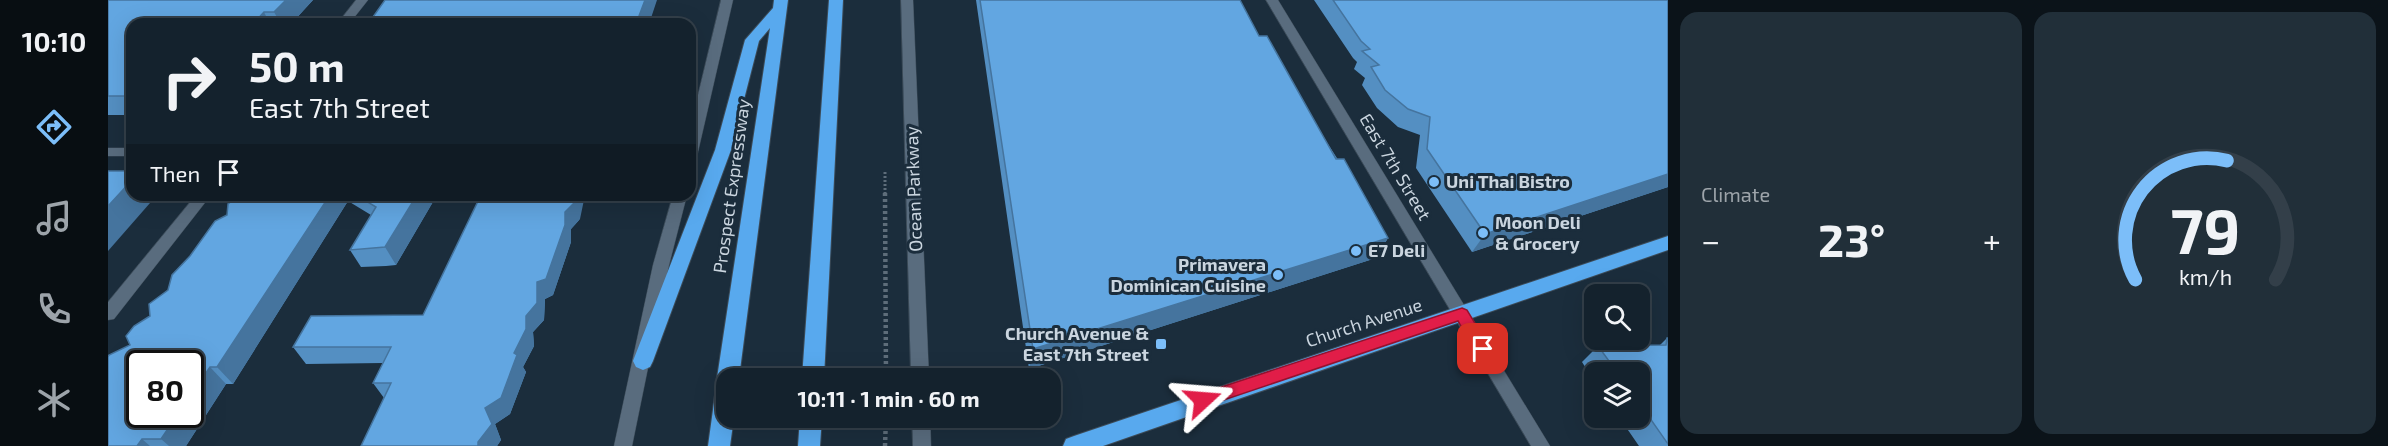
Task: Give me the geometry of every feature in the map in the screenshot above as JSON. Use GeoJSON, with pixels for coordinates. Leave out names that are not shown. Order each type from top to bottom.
{"type":"FeatureCollection","features":[{"type":"Feature","properties":{"kind":"highway"},"geometry":{"type":"LineString","coordinates":[[814,368],[836,0]]}},
{"type":"Feature","properties":{"kind":"highway"},"geometry":{"type":"LineString","coordinates":[[643,361],[723,150],[752,40],[780,5]]}},
{"type":"Feature","properties":{"kind":"highway","name":"Prospect Expressway"},"geometry":{"type":"LineString","coordinates":[[729,368],[780,5]]}},
{"type":"Feature","properties":{"kind":"highway","name":"Church Avenue"},"geometry":{"type":"LineString","coordinates":[[1074,446],[1668,243]]}},
{"type":"Feature","properties":{"kind":"highway"},"geometry":{"type":"LineString","coordinates":[[719,446],[721,428]]}},
{"type":"Feature","properties":{"kind":"highway"},"geometry":{"type":"LineString","coordinates":[[809,446],[810,428]]}},
{"type":"Feature","properties":{"kind":"street"},"geometry":{"type":"LineString","coordinates":[[348,18],[362,0]]}},
{"type":"Feature","properties":{"kind":"street"},"geometry":{"type":"LineString","coordinates":[[696,127],[727,0]]}},
{"type":"Feature","properties":{"kind":"street","name":"Ocean Parkway"},"geometry":{"type":"LineString","coordinates":[[907,0],[920,368]]}},
{"type":"Feature","properties":{"kind":"street","name":"East 7th Street"},"geometry":{"type":"LineString","coordinates":[[1272,0],[1541,446]]}},
{"type":"Feature","properties":{"kind":"street"},"geometry":{"type":"LineString","coordinates":[[108,152],[126,152]]}},
{"type":"Feature","properties":{"kind":"street"},"geometry":{"type":"LineString","coordinates":[[108,314],[199,201]]}},
{"type":"Feature","properties":{"kind":"street"},"geometry":{"type":"LineString","coordinates":[[623,446],[643,361],[661,266],[678,201]]}},
{"type":"Feature","properties":{"kind":"street"},"geometry":{"type":"LineString","coordinates":[[921,428],[922,446]]}},
{"type":"Feature","properties":{"kind":"path","name":"Ocean Parkway"},"geometry":{"type":"LineString","coordinates":[[885,165],[885,368]]}},
{"type":"Feature","properties":{"kind":"path"},"geometry":{"type":"LineString","coordinates":[[885,446],[886,428]]}},
{"type":"Feature","properties":{"kind":"building"},"geometry":{"type":"Polygon","coordinates":[[[108,0],[286,0],[274,12],[264,12],[258,18],[126,18],[126,96],[108,96],[108,0]]]}},
{"type":"Feature","properties":{"kind":"building"},"geometry":{"type":"Polygon","coordinates":[[[385,0],[645,0],[638,18],[372,18],[385,0]]]}},
{"type":"Feature","properties":{"kind":"building"},"geometry":{"type":"Polygon","coordinates":[[[980,0],[1240,0],[1259,36],[1267,36],[1336,159],[1344,159],[1388,238],[1033,349],[980,0]]]}},
{"type":"Feature","properties":{"kind":"building"},"geometry":{"type":"Polygon","coordinates":[[[1333,0],[1668,0],[1668,174],[1485,234],[1427,149],[1430,117],[1408,109],[1385,90],[1371,67],[1379,65],[1362,51],[1370,49],[1361,41],[1333,0]]]}},
{"type":"Feature","properties":{"kind":"building"},"geometry":{"type":"Polygon","coordinates":[[[108,171],[126,171],[126,186],[108,206],[108,171]]]}},
{"type":"Feature","properties":{"kind":"building"},"geometry":{"type":"Polygon","coordinates":[[[232,201],[326,201],[217,367],[210,367],[204,376],[204,350],[126,350],[126,428],[168,428],[161,439],[142,439],[137,446],[108,446],[109,355],[130,345],[126,336],[134,326],[150,316],[149,304],[168,290],[172,275],[190,256],[215,221],[227,215],[228,204],[232,201]]]}},
{"type":"Feature","properties":{"kind":"building"},"geometry":{"type":"Polygon","coordinates":[[[366,201],[413,201],[385,247],[350,250],[376,207],[366,201]]]}},
{"type":"Feature","properties":{"kind":"building"},"geometry":{"type":"Polygon","coordinates":[[[478,201],[574,201],[565,212],[565,225],[546,279],[537,282],[537,303],[526,316],[526,329],[514,353],[517,355],[501,398],[485,408],[492,424],[478,442],[478,446],[361,446],[391,383],[373,383],[391,347],[293,347],[311,316],[423,315],[478,201]]]}},
{"type":"Feature","properties":{"kind":"building"},"geometry":{"type":"Polygon","coordinates":[[[1668,338],[1668,444],[1650,418],[1650,362],[1610,362],[1601,350],[1650,350],[1650,345],[1666,345],[1668,338]]]}},
{"type":"Feature","properties":{"kind":"place","name":"Uni Thai Bistro"},"geometry":{"type":"Point","coordinates":[1434,182]}},
{"type":"Feature","properties":{"kind":"place","name":"Moon Deli & Grocery"},"geometry":{"type":"Point","coordinates":[1483,233]}},
{"type":"Feature","properties":{"kind":"place","name":"E7 Deli"},"geometry":{"type":"Point","coordinates":[1356,251]}},
{"type":"Feature","properties":{"kind":"place","name":"Primavera Dominican Cuisine"},"geometry":{"type":"Point","coordinates":[1278,275]}},
{"type":"Feature","properties":{"kind":"place","name":"Church Avenue & East 7th Street"},"geometry":{"type":"Point","coordinates":[1161,344]}},
{"type":"Feature","properties":{"kind":"route"},"geometry":{"type":"LineString","coordinates":[[1203,400],[1462,314],[1483,349]]}}]}
